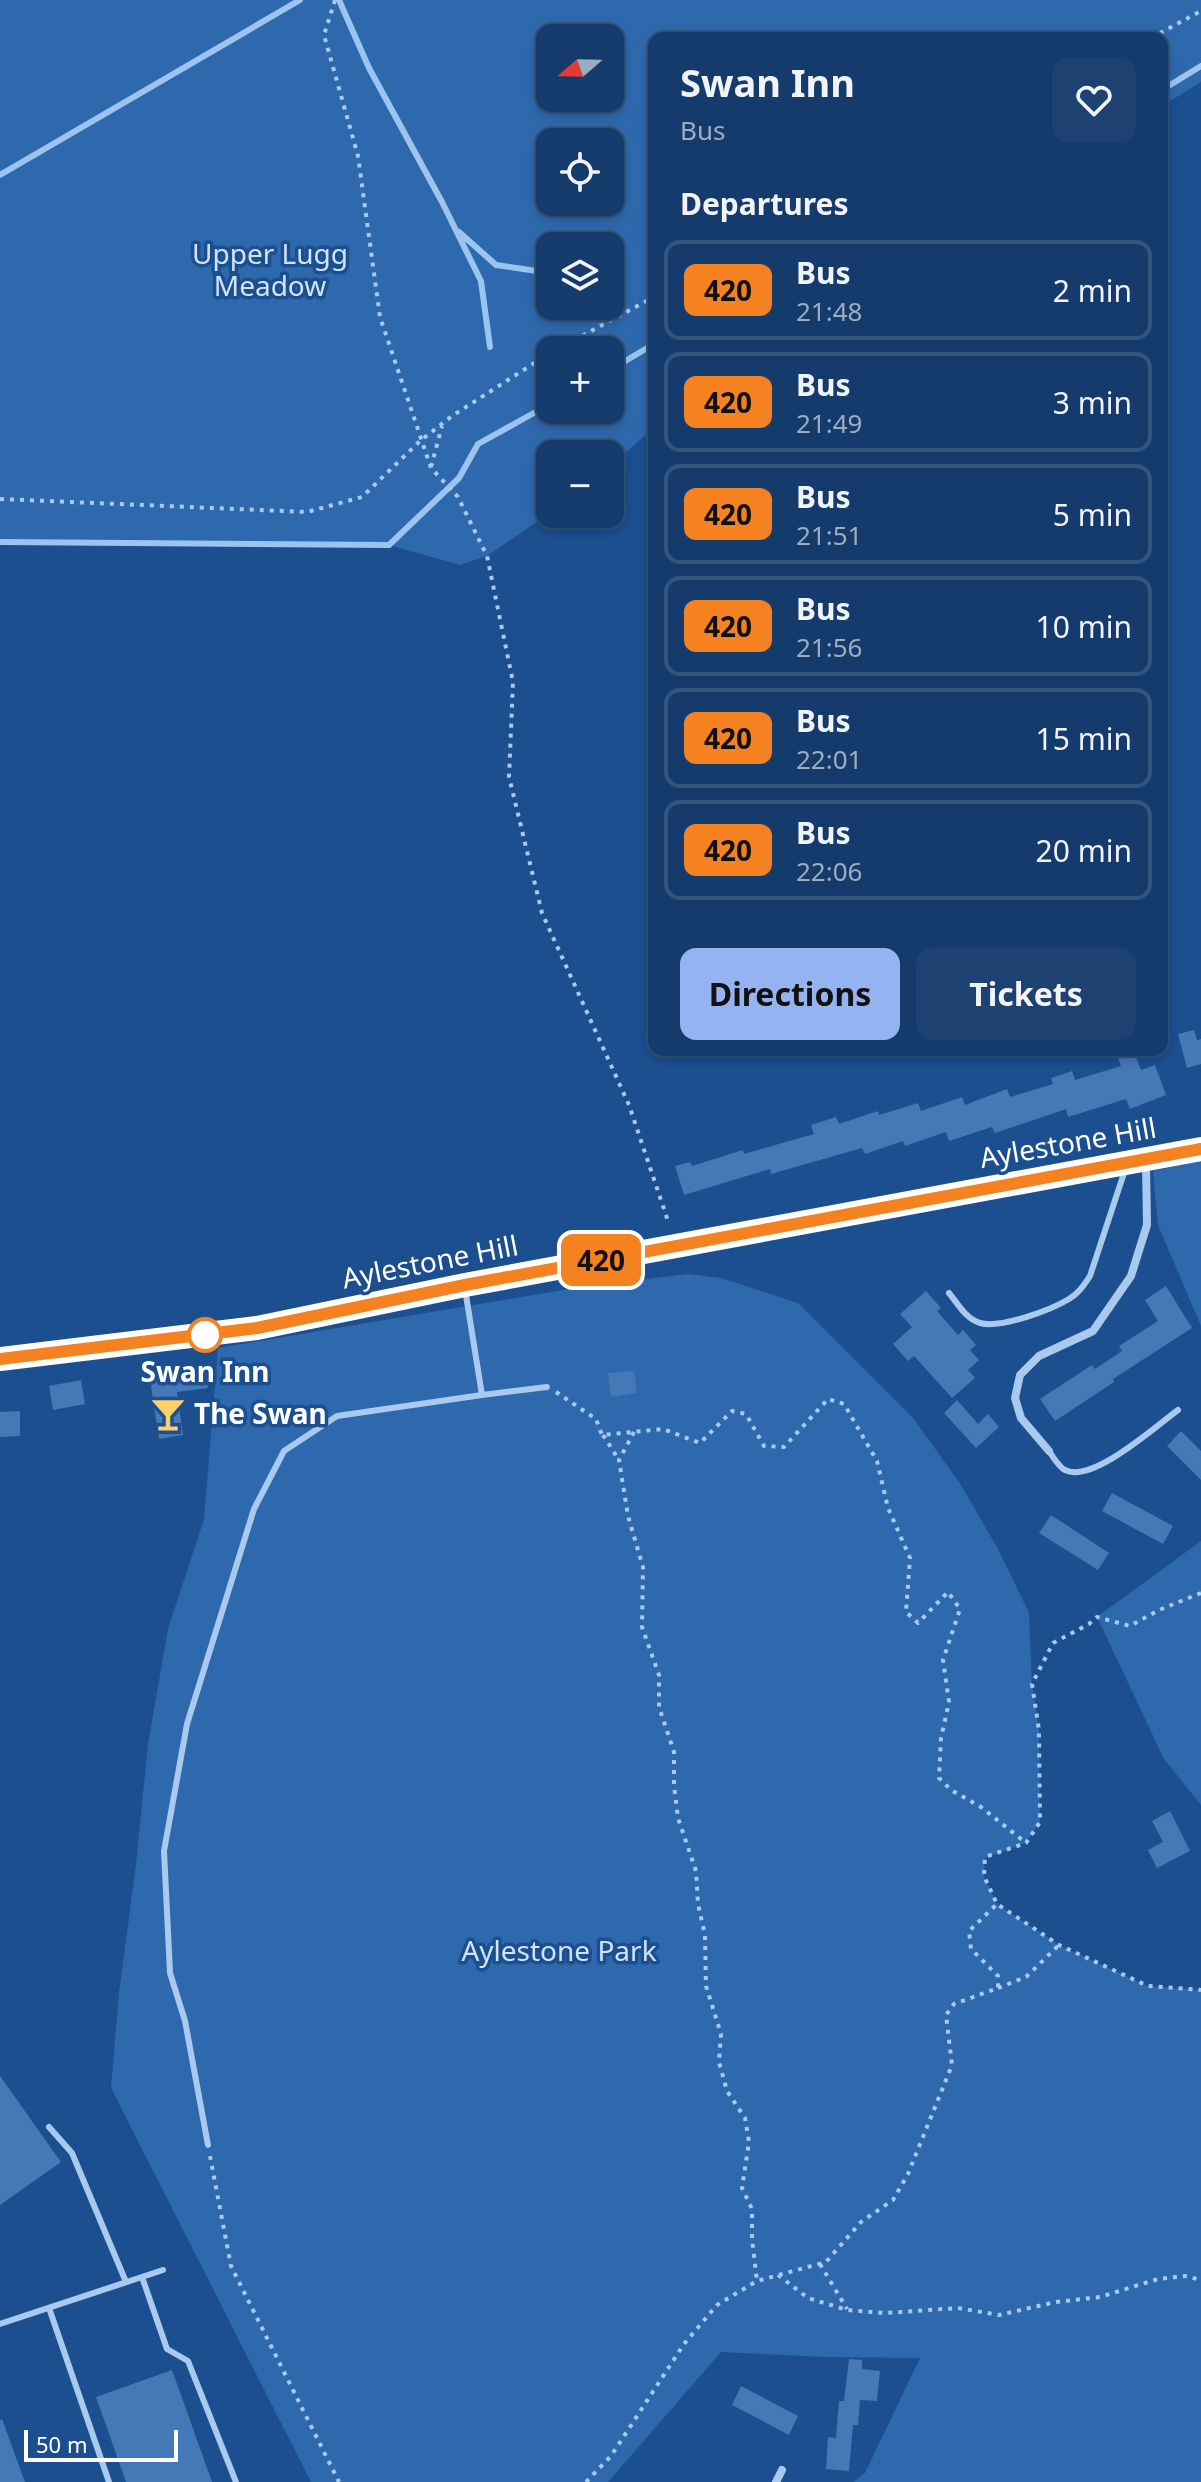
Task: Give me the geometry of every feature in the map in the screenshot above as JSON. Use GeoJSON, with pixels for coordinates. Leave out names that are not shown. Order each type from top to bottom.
{"type":"FeatureCollection","features":[{"type":"Feature","properties":{"kind":"highway","name":"Aylestone Hill"},"geometry":{"type":"LineString","coordinates":[[0,1359],[257,1328],[465,1285],[1201,1149]]}},
{"type":"Feature","properties":{"kind":"street"},"geometry":{"type":"LineString","coordinates":[[1049,1451],[1021,1418],[1015,1398],[1020,1375],[1039,1356],[1093,1331],[1131,1276],[1147,1225],[1136,1162]]}},
{"type":"Feature","properties":{"kind":"street"},"geometry":{"type":"LineString","coordinates":[[776,2482],[782,2470]]}},
{"type":"Feature","properties":{"kind":"lane"},"geometry":{"type":"LineString","coordinates":[[949,1293],[969,1318],[981,1324],[997,1325],[1046,1310],[1069,1299],[1090,1276],[1136,1162]]}},
{"type":"Feature","properties":{"kind":"lane"},"geometry":{"type":"LineString","coordinates":[[465,1285],[482,1395]]}},
{"type":"Feature","properties":{"kind":"lane"},"geometry":{"type":"LineString","coordinates":[[208,2145],[185,2021],[170,1973],[164,1851],[187,1724],[254,1509],[284,1451],[337,1416],[547,1387]]}},
{"type":"Feature","properties":{"kind":"lane"},"geometry":{"type":"LineString","coordinates":[[1049,1451],[1065,1470],[1078,1473],[1100,1467],[1178,1410]]}},
{"type":"Feature","properties":{"kind":"lane"},"geometry":{"type":"LineString","coordinates":[[49,2127],[72,2153],[126,2282]]}},
{"type":"Feature","properties":{"kind":"lane"},"geometry":{"type":"LineString","coordinates":[[0,2324],[163,2270]]}},
{"type":"Feature","properties":{"kind":"lane"},"geometry":{"type":"LineString","coordinates":[[142,2277],[167,2349],[188,2361],[236,2482]]}},
{"type":"Feature","properties":{"kind":"lane"},"geometry":{"type":"LineString","coordinates":[[49,2308],[109,2482]]}},
{"type":"Feature","properties":{"kind":"path"},"geometry":{"type":"LineString","coordinates":[[335,0],[324,35],[358,156],[380,317],[431,468],[458,497],[487,556],[513,682],[509,777],[542,913],[629,1105],[676,1245]]}},
{"type":"Feature","properties":{"kind":"path"},"geometry":{"type":"LineString","coordinates":[[1162,32],[1201,11]]}},
{"type":"Feature","properties":{"kind":"path"},"geometry":{"type":"LineString","coordinates":[[582,336],[648,300]]}},
{"type":"Feature","properties":{"kind":"path"},"geometry":{"type":"LineString","coordinates":[[0,499],[307,512],[362,497],[420,441],[536,362]]}},
{"type":"Feature","properties":{"kind":"path"},"geometry":{"type":"LineString","coordinates":[[431,468],[442,424]]}},
{"type":"Feature","properties":{"kind":"path"},"geometry":{"type":"LineString","coordinates":[[547,1387],[596,1419],[602,1435],[619,1460],[628,1516],[643,1567],[642,1627],[659,1675],[659,1707],[674,1752],[678,1818],[696,1871],[698,1904],[705,1935],[706,1986],[721,2034],[719,2062],[727,2091],[745,2118],[749,2142],[742,2188],[752,2209],[757,2281]]}},
{"type":"Feature","properties":{"kind":"path"},"geometry":{"type":"LineString","coordinates":[[602,1435],[663,1429],[700,1443],[732,1411],[746,1414],[764,1446],[784,1447],[828,1399],[844,1404],[877,1461],[888,1508],[910,1558],[906,1612],[918,1623],[948,1592],[960,1609],[943,1660],[949,1702],[941,1738],[939,1778],[951,1790],[981,1807],[1026,1843]]}},
{"type":"Feature","properties":{"kind":"path"},"geometry":{"type":"LineString","coordinates":[[619,1460],[634,1432]]}},
{"type":"Feature","properties":{"kind":"path"},"geometry":{"type":"LineString","coordinates":[[1201,1593],[1130,1626],[1097,1617],[1053,1643],[1032,1684],[1039,1730],[1040,1822],[1026,1843],[985,1857],[984,1876],[997,1904],[1059,1945],[1148,1986],[1201,1990]]}},
{"type":"Feature","properties":{"kind":"path"},"geometry":{"type":"LineString","coordinates":[[997,1904],[969,1931],[971,1949],[998,1976],[998,1988]]}},
{"type":"Feature","properties":{"kind":"path"},"geometry":{"type":"LineString","coordinates":[[586,2482],[611,2456],[684,2344],[717,2305],[757,2281],[826,2262],[861,2222],[893,2200],[908,2174],[952,2065],[946,2015],[954,2004],[1026,1977],[1059,1945]]}},
{"type":"Feature","properties":{"kind":"path"},"geometry":{"type":"LineString","coordinates":[[208,2145],[231,2266],[339,2482]]}},
{"type":"Feature","properties":{"kind":"path"},"geometry":{"type":"LineString","coordinates":[[820,2264],[847,2310]]}},
{"type":"Feature","properties":{"kind":"path"},"geometry":{"type":"LineString","coordinates":[[778,2275],[808,2298],[847,2310],[886,2313],[958,2308],[999,2315],[1056,2302],[1100,2297],[1158,2279],[1185,2276],[1201,2280]]}},
{"type":"Feature","properties":{"kind":"green space","name":"Upper Lugg Meadow"},"geometry":{"type":"Polygon","coordinates":[[[0,0],[1201,0],[1201,82],[1168,102],[1168,32],[648,32],[648,432],[624,454],[624,440],[536,440],[536,523],[487,556],[460,565],[389,545],[0,542],[0,0]]]}},
{"type":"Feature","properties":{"kind":"green space"},"geometry":{"type":"Polygon","coordinates":[[[1201,1161],[1201,1326],[1158,1225],[1153,1171],[1201,1161]]]}},
{"type":"Feature","properties":{"kind":"green space","name":"Aylestone Park"},"geometry":{"type":"Polygon","coordinates":[[[688,1274],[721,1278],[798,1303],[913,1418],[959,1482],[997,1547],[1029,1613],[1032,1684],[1039,1730],[1040,1822],[1026,1843],[985,1858],[984,1876],[997,1904],[1059,1945],[1148,1986],[1201,1990],[1201,2482],[853,2482],[865,2473],[920,2358],[721,2352],[608,2482],[311,2482],[111,2088],[148,1744],[168,1629],[204,1519],[218,1348],[580,1287],[688,1274]]]}},
{"type":"Feature","properties":{"kind":"green space"},"geometry":{"type":"Polygon","coordinates":[[[1201,1541],[1201,1805],[1164,1759],[1097,1617],[1201,1541]]]}},
{"type":"Feature","properties":{"kind":"building"},"geometry":{"type":"Polygon","coordinates":[[[1194,1030],[1197,1040],[1201,1039],[1201,1064],[1187,1068],[1178,1034],[1194,1030]]]}},
{"type":"Feature","properties":{"kind":"building"},"geometry":{"type":"Polygon","coordinates":[[[1117,1056],[1135,1056],[1141,1070],[1155,1065],[1166,1095],[1130,1109],[1126,1099],[1068,1117],[1066,1109],[995,1133],[992,1127],[949,1141],[946,1132],[905,1146],[903,1141],[865,1154],[862,1148],[771,1174],[770,1169],[684,1195],[675,1166],[690,1162],[692,1166],[743,1150],[744,1154],[814,1134],[811,1125],[836,1117],[839,1124],[878,1111],[879,1115],[918,1103],[921,1111],[962,1097],[965,1105],[1007,1089],[1010,1097],[1053,1084],[1051,1078],[1072,1071],[1075,1080],[1121,1066],[1117,1056]]]}},
{"type":"Feature","properties":{"kind":"building"},"geometry":{"type":"Polygon","coordinates":[[[1166,1286],[1192,1328],[1055,1421],[1040,1399],[1092,1365],[1095,1369],[1122,1351],[1119,1346],[1158,1321],[1145,1300],[1166,1286]]]}},
{"type":"Feature","properties":{"kind":"building"},"geometry":{"type":"Polygon","coordinates":[[[926,1291],[941,1308],[937,1311],[958,1335],[963,1330],[976,1345],[970,1350],[979,1360],[968,1370],[975,1378],[952,1398],[914,1356],[908,1361],[893,1344],[912,1327],[900,1314],[926,1291]]]}},
{"type":"Feature","properties":{"kind":"building","name":"The Swan"},"geometry":{"type":"Polygon","coordinates":[[[204,1365],[208,1388],[177,1392],[183,1435],[159,1439],[149,1373],[204,1365]]]}},
{"type":"Feature","properties":{"kind":"building"},"geometry":{"type":"Polygon","coordinates":[[[634,1371],[637,1393],[611,1397],[608,1373],[634,1371]]]}},
{"type":"Feature","properties":{"kind":"building"},"geometry":{"type":"Polygon","coordinates":[[[81,1380],[85,1404],[53,1410],[49,1386],[81,1380]]]}},
{"type":"Feature","properties":{"kind":"building"},"geometry":{"type":"Polygon","coordinates":[[[957,1400],[978,1424],[988,1414],[999,1427],[976,1448],[944,1413],[957,1400]]]}},
{"type":"Feature","properties":{"kind":"building"},"geometry":{"type":"Polygon","coordinates":[[[20,1411],[20,1436],[0,1437],[0,1412],[20,1411]]]}},
{"type":"Feature","properties":{"kind":"building"},"geometry":{"type":"Polygon","coordinates":[[[1181,1431],[1201,1451],[1201,1480],[1167,1446],[1181,1431]]]}},
{"type":"Feature","properties":{"kind":"building"},"geometry":{"type":"Polygon","coordinates":[[[1112,1493],[1173,1526],[1163,1544],[1102,1511],[1112,1493]]]}},
{"type":"Feature","properties":{"kind":"building"},"geometry":{"type":"Polygon","coordinates":[[[1051,1515],[1109,1553],[1098,1570],[1039,1533],[1051,1515]]]}},
{"type":"Feature","properties":{"kind":"building"},"geometry":{"type":"Polygon","coordinates":[[[1170,1811],[1190,1851],[1157,1868],[1148,1850],[1163,1842],[1152,1821],[1170,1811]]]}},
{"type":"Feature","properties":{"kind":"building"},"geometry":{"type":"Polygon","coordinates":[[[0,2076],[61,2162],[0,2205],[0,2076]]]}},
{"type":"Feature","properties":{"kind":"building"},"geometry":{"type":"Polygon","coordinates":[[[849,2359],[862,2360],[862,2369],[880,2371],[877,2401],[860,2400],[858,2425],[853,2425],[849,2471],[826,2469],[828,2437],[836,2438],[839,2401],[844,2401],[849,2359]]]}},
{"type":"Feature","properties":{"kind":"building"},"geometry":{"type":"Polygon","coordinates":[[[172,2370],[212,2482],[126,2482],[96,2397],[172,2370]]]}},
{"type":"Feature","properties":{"kind":"building"},"geometry":{"type":"Polygon","coordinates":[[[741,2386],[798,2416],[789,2435],[732,2405],[741,2386]]]}},
{"type":"Feature","properties":{"kind":"building"},"geometry":{"type":"Polygon","coordinates":[[[2,2419],[25,2482],[0,2482],[2,2419]]]}},
{"type":"Feature","properties":{"kind":"waterway"},"geometry":{"type":"LineString","coordinates":[[0,175],[300,0]]}},
{"type":"Feature","properties":{"kind":"waterway"},"geometry":{"type":"LineString","coordinates":[[339,0],[369,68],[481,281],[490,347]]}},
{"type":"Feature","properties":{"kind":"waterway"},"geometry":{"type":"LineString","coordinates":[[1168,86],[1201,66]]}},
{"type":"Feature","properties":{"kind":"waterway"},"geometry":{"type":"LineString","coordinates":[[459,232],[496,265],[536,271]]}},
{"type":"Feature","properties":{"kind":"waterway"},"geometry":{"type":"LineString","coordinates":[[624,362],[648,348]]}},
{"type":"Feature","properties":{"kind":"waterway"},"geometry":{"type":"LineString","coordinates":[[0,542],[389,545],[459,478],[478,444],[536,412]]}},
{"type":"Feature","properties":{"kind":"bus line","name":"420"},"geometry":{"type":"LineString","coordinates":[[0,1359],[257,1328],[465,1285],[1201,1149]]}},
{"type":"Feature","properties":{"kind":"place","name":"Swan Inn"},"geometry":{"type":"Point","coordinates":[205,1335]}},
{"type":"Feature","properties":{"kind":"place","name":"The Swan"},"geometry":{"type":"Point","coordinates":[168,1414]}}]}
